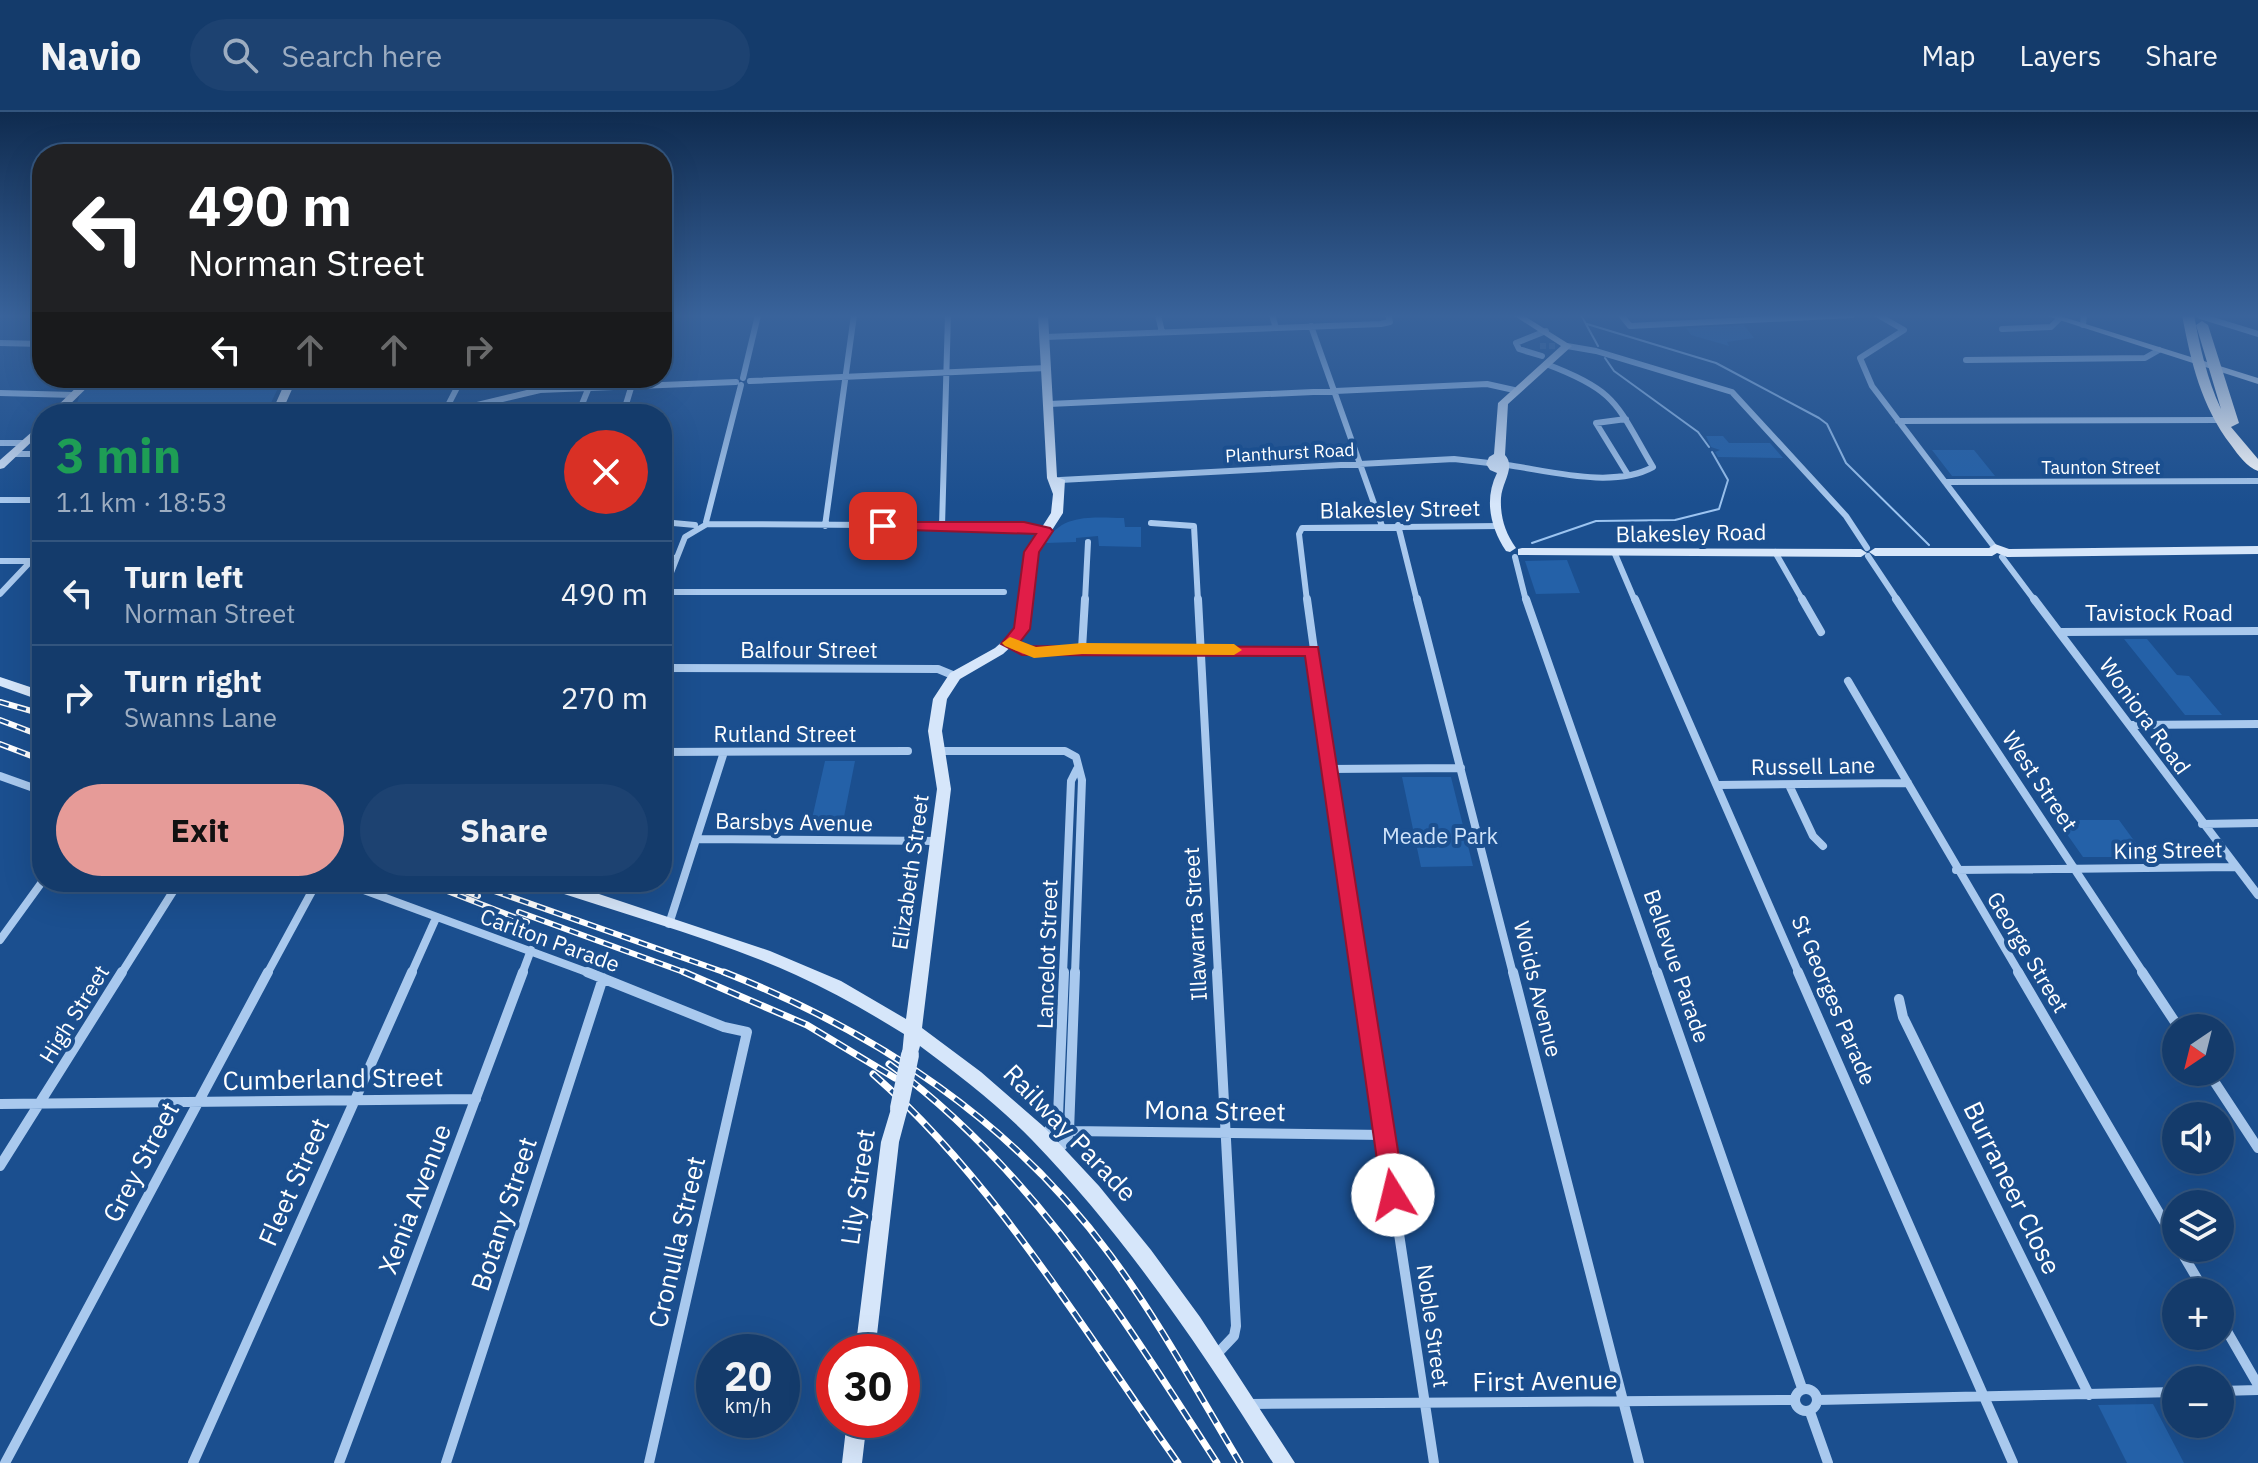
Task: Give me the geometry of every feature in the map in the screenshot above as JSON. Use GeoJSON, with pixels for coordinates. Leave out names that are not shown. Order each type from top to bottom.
{"type":"FeatureCollection","features":[{"type":"Feature","properties":{"kind":"highway"},"geometry":{"type":"LineString","coordinates":[[2201,378],[2218,420],[2258,467]]}},
{"type":"Feature","properties":{"kind":"highway"},"geometry":{"type":"LineString","coordinates":[[2217,378],[2228,416],[2258,454]]}},
{"type":"Feature","properties":{"kind":"main road"},"geometry":{"type":"LineString","coordinates":[[955,676],[1009,644],[1022,629],[1032,552],[1057,513],[1057,478],[1048,378]]}},
{"type":"Feature","properties":{"kind":"main road","name":"Bellevue Parade"},"geometry":{"type":"LineString","coordinates":[[1516,552],[1500,526],[1495,508],[1500,412],[1514,390],[1527,378]]}},
{"type":"Feature","properties":{"kind":"main road"},"geometry":{"type":"LineString","coordinates":[[64,404],[81,388]]}},
{"type":"Feature","properties":{"kind":"main road"},"geometry":{"type":"LineString","coordinates":[[0,466],[32,436]]}},
{"type":"Feature","properties":{"kind":"main road","name":"Blakesley Road"},"geometry":{"type":"LineString","coordinates":[[1516,552],[2258,550]]}},
{"type":"Feature","properties":{"kind":"main road","name":"Elizabeth Street"},"geometry":{"type":"LineString","coordinates":[[913,1031],[944,780],[935,731],[940,699],[955,676]]}},
{"type":"Feature","properties":{"kind":"main road"},"geometry":{"type":"LineString","coordinates":[[0,681],[32,692]]}},
{"type":"Feature","properties":{"kind":"main road","name":"Railway Parade"},"geometry":{"type":"LineString","coordinates":[[576,892],[806,973],[913,1031],[1050,1129],[1057,1150],[1144,1252],[1216,1355],[1285,1463]]}},
{"type":"Feature","properties":{"kind":"main road","name":"Lily Street"},"geometry":{"type":"LineString","coordinates":[[867,1334],[890,1142],[913,1031]]}},
{"type":"Feature","properties":{"kind":"main road"},"geometry":{"type":"LineString","coordinates":[[852,1463],[855,1438]]}},
{"type":"Feature","properties":{"kind":"street"},"geometry":{"type":"LineString","coordinates":[[706,523],[744,378]]}},
{"type":"Feature","properties":{"kind":"street"},"geometry":{"type":"LineString","coordinates":[[672,385],[824,378]]}},
{"type":"Feature","properties":{"kind":"street"},"geometry":{"type":"LineString","coordinates":[[825,526],[845,378]]}},
{"type":"Feature","properties":{"kind":"street"},"geometry":{"type":"LineString","coordinates":[[942,526],[947,378]]}},
{"type":"Feature","properties":{"kind":"street"},"geometry":{"type":"LineString","coordinates":[[1328,378],[1382,526]]}},
{"type":"Feature","properties":{"kind":"street"},"geometry":{"type":"LineString","coordinates":[[1585,378],[1599,385],[1626,419],[1654,464],[1647,473],[1628,475],[1596,423],[1626,419]]}},
{"type":"Feature","properties":{"kind":"street","name":"West Street"},"geometry":{"type":"LineString","coordinates":[[1686,378],[1732,392],[1846,516],[2170,1014]]}},
{"type":"Feature","properties":{"kind":"street","name":"Woniora Road"},"geometry":{"type":"LineString","coordinates":[[1869,378],[1875,391],[2257,893]]}},
{"type":"Feature","properties":{"kind":"street"},"geometry":{"type":"LineString","coordinates":[[1049,404],[1487,384],[1514,390]]}},
{"type":"Feature","properties":{"kind":"street"},"geometry":{"type":"LineString","coordinates":[[482,404],[540,390],[573,388]]}},
{"type":"Feature","properties":{"kind":"street"},"geometry":{"type":"LineString","coordinates":[[0,393],[74,395]]}},
{"type":"Feature","properties":{"kind":"street"},"geometry":{"type":"LineString","coordinates":[[1898,421],[2218,420]]}},
{"type":"Feature","properties":{"kind":"street"},"geometry":{"type":"LineString","coordinates":[[0,443],[25,443]]}},
{"type":"Feature","properties":{"kind":"street"},"geometry":{"type":"LineString","coordinates":[[13,454],[32,454]]}},
{"type":"Feature","properties":{"kind":"street","name":"Planthurst Road"},"geometry":{"type":"LineString","coordinates":[[1057,478],[1454,459],[1591,475],[1628,475]]}},
{"type":"Feature","properties":{"kind":"street","name":"Taunton Street"},"geometry":{"type":"LineString","coordinates":[[1945,482],[2258,481]]}},
{"type":"Feature","properties":{"kind":"street"},"geometry":{"type":"LineString","coordinates":[[0,500],[32,500]]}},
{"type":"Feature","properties":{"kind":"street"},"geometry":{"type":"LineString","coordinates":[[672,569],[685,537],[695,527],[706,523],[1024,526],[1045,531]]}},
{"type":"Feature","properties":{"kind":"street","name":"Illawarra Street"},"geometry":{"type":"LineString","coordinates":[[1151,523],[1194,526],[1198,650],[1236,1326],[1234,1336],[1216,1355]]}},
{"type":"Feature","properties":{"kind":"street"},"geometry":{"type":"LineString","coordinates":[[672,524],[695,527]]}},
{"type":"Feature","properties":{"kind":"street","name":"Blakesley Street"},"geometry":{"type":"LineString","coordinates":[[1300,530],[1398,525],[1500,526]]}},
{"type":"Feature","properties":{"kind":"street","name":"Woids Avenue"},"geometry":{"type":"LineString","coordinates":[[1398,525],[1639,1463]]}},
{"type":"Feature","properties":{"kind":"street","name":"Noble Street"},"geometry":{"type":"LineString","coordinates":[[1300,530],[1328,769],[1434,1463]]}},
{"type":"Feature","properties":{"kind":"street"},"geometry":{"type":"LineString","coordinates":[[1082,649],[1088,542]]}},
{"type":"Feature","properties":{"kind":"street","name":"Bellevue Parade"},"geometry":{"type":"LineString","coordinates":[[1516,552],[1516,571],[1802,1388]]}},
{"type":"Feature","properties":{"kind":"street"},"geometry":{"type":"LineString","coordinates":[[1775,552],[1821,632]]}},
{"type":"Feature","properties":{"kind":"street","name":"St Georges Parade"},"geometry":{"type":"LineString","coordinates":[[1615,554],[2013,1463]]}},
{"type":"Feature","properties":{"kind":"street"},"geometry":{"type":"LineString","coordinates":[[672,558],[676,558]]}},
{"type":"Feature","properties":{"kind":"street"},"geometry":{"type":"LineString","coordinates":[[0,561],[31,561]]}},
{"type":"Feature","properties":{"kind":"street"},"geometry":{"type":"LineString","coordinates":[[0,594],[31,561]]}},
{"type":"Feature","properties":{"kind":"street"},"geometry":{"type":"LineString","coordinates":[[672,593],[1004,592]]}},
{"type":"Feature","properties":{"kind":"street","name":"Tavistock Road"},"geometry":{"type":"LineString","coordinates":[[2060,632],[2258,631]]}},
{"type":"Feature","properties":{"kind":"street"},"geometry":{"type":"LineString","coordinates":[[1009,644],[1034,652],[1082,649],[1312,651]]}},
{"type":"Feature","properties":{"kind":"street","name":"Balfour Street"},"geometry":{"type":"LineString","coordinates":[[672,668],[938,669],[955,676]]}},
{"type":"Feature","properties":{"kind":"street","name":"George Street"},"geometry":{"type":"LineString","coordinates":[[1848,681],[2162,1218]]}},
{"type":"Feature","properties":{"kind":"street"},"geometry":{"type":"LineString","coordinates":[[2132,725],[2258,724]]}},
{"type":"Feature","properties":{"kind":"street","name":"Rutland Street"},"geometry":{"type":"LineString","coordinates":[[672,752],[908,751]]}},
{"type":"Feature","properties":{"kind":"street","name":"Lancelot Street"},"geometry":{"type":"LineString","coordinates":[[938,751],[1073,753],[1082,780],[1069,1131]]}},
{"type":"Feature","properties":{"kind":"street"},"geometry":{"type":"LineString","coordinates":[[669,924],[724,752]]}},
{"type":"Feature","properties":{"kind":"street"},"geometry":{"type":"LineString","coordinates":[[1328,769],[1461,768]]}},
{"type":"Feature","properties":{"kind":"street","name":"Lancelot Street"},"geometry":{"type":"LineString","coordinates":[[1050,1129],[1071,781],[1077,769]]}},
{"type":"Feature","properties":{"kind":"street"},"geometry":{"type":"LineString","coordinates":[[0,776],[32,787]]}},
{"type":"Feature","properties":{"kind":"street","name":"Russell Lane"},"geometry":{"type":"LineString","coordinates":[[1718,785],[1908,783]]}},
{"type":"Feature","properties":{"kind":"street"},"geometry":{"type":"LineString","coordinates":[[1789,785],[1813,836],[1823,846]]}},
{"type":"Feature","properties":{"kind":"street"},"geometry":{"type":"LineString","coordinates":[[2202,824],[2258,823]]}},
{"type":"Feature","properties":{"kind":"street","name":"Barsbys Avenue"},"geometry":{"type":"LineString","coordinates":[[698,839],[937,841]]}},
{"type":"Feature","properties":{"kind":"street","name":"King Street"},"geometry":{"type":"LineString","coordinates":[[1956,870],[2236,867]]}},
{"type":"Feature","properties":{"kind":"street"},"geometry":{"type":"LineString","coordinates":[[0,940],[35,892]]}},
{"type":"Feature","properties":{"kind":"street","name":"High Street"},"geometry":{"type":"LineString","coordinates":[[0,1166],[173,892]]}},
{"type":"Feature","properties":{"kind":"street","name":"Grey Street"},"geometry":{"type":"LineString","coordinates":[[5,1463],[312,892]]}},
{"type":"Feature","properties":{"kind":"street","name":"Carlton Parade"},"geometry":{"type":"LineString","coordinates":[[368,892],[531,950],[731,1030],[747,1032]]}},
{"type":"Feature","properties":{"kind":"street","name":"Fleet Street"},"geometry":{"type":"LineString","coordinates":[[193,1463],[436,918]]}},
{"type":"Feature","properties":{"kind":"street","name":"Xenia Avenue"},"geometry":{"type":"LineString","coordinates":[[339,1463],[531,950]]}},
{"type":"Feature","properties":{"kind":"street","name":"Botany Street"},"geometry":{"type":"LineString","coordinates":[[446,1463],[603,978]]}},
{"type":"Feature","properties":{"kind":"street","name":"Burraneer Close"},"geometry":{"type":"LineString","coordinates":[[1899,999],[1903,1017],[2089,1395]]}},
{"type":"Feature","properties":{"kind":"street","name":"Cronulla Street"},"geometry":{"type":"LineString","coordinates":[[649,1463],[747,1032]]}},
{"type":"Feature","properties":{"kind":"street"},"geometry":{"type":"LineString","coordinates":[[2217,1086],[2258,1148]]}},
{"type":"Feature","properties":{"kind":"street","name":"Cumberland Street"},"geometry":{"type":"LineString","coordinates":[[0,1104],[476,1099]]}},
{"type":"Feature","properties":{"kind":"street"},"geometry":{"type":"LineString","coordinates":[[1050,1129],[1069,1131],[1067,1141],[1057,1150]]}},
{"type":"Feature","properties":{"kind":"street","name":"Mona Street"},"geometry":{"type":"LineString","coordinates":[[1069,1131],[1384,1135]]}},
{"type":"Feature","properties":{"kind":"street"},"geometry":{"type":"LineString","coordinates":[[2234,1344],[2258,1388],[2234,1390]]}},
{"type":"Feature","properties":{"kind":"street"},"geometry":{"type":"LineString","coordinates":[[1810,1412],[1817,1407],[1817,1400],[1813,1393],[1802,1388],[1796,1391],[1795,1400],[1810,1412],[1828,1463]]}},
{"type":"Feature","properties":{"kind":"street"},"geometry":{"type":"LineString","coordinates":[[1817,1400],[2162,1392]]}},
{"type":"Feature","properties":{"kind":"street","name":"First Avenue"},"geometry":{"type":"LineString","coordinates":[[1248,1404],[1795,1400]]}},
{"type":"Feature","properties":{"kind":"green space"},"geometry":{"type":"Polygon","coordinates":[[[88,388],[278,388],[270,404],[82,404],[77,403],[80,394],[88,388]]]}},
{"type":"Feature","properties":{"kind":"green space"},"geometry":{"type":"Polygon","coordinates":[[[1706,436],[1723,436],[1729,443],[1770,443],[1783,458],[1718,457],[1715,452],[1720,450],[1711,447],[1706,436]]]}},
{"type":"Feature","properties":{"kind":"green space"},"geometry":{"type":"Polygon","coordinates":[[[1932,450],[1974,450],[1995,476],[1952,476],[1932,450]]]}},
{"type":"Feature","properties":{"kind":"green space"},"geometry":{"type":"Polygon","coordinates":[[[1124,518],[1125,527],[1141,527],[1141,547],[1099,546],[1098,536],[1076,538],[1076,542],[1046,543],[1053,533],[1070,521],[1124,518]]]}},
{"type":"Feature","properties":{"kind":"green space"},"geometry":{"type":"Polygon","coordinates":[[[1567,560],[1580,593],[1536,594],[1525,561],[1567,560]]]}},
{"type":"Feature","properties":{"kind":"green space"},"geometry":{"type":"Polygon","coordinates":[[[2124,639],[2147,639],[2177,675],[2189,676],[2222,715],[2185,715],[2124,639]]]}},
{"type":"Feature","properties":{"kind":"green space"},"geometry":{"type":"Polygon","coordinates":[[[825,761],[855,761],[841,832],[809,832],[825,761]]]}},
{"type":"Feature","properties":{"kind":"green space","name":"Meade Park"},"geometry":{"type":"Polygon","coordinates":[[[1402,777],[1451,777],[1473,866],[1421,867],[1402,777]]]}},
{"type":"Feature","properties":{"kind":"green space"},"geometry":{"type":"Polygon","coordinates":[[[2057,820],[2119,820],[2146,857],[2083,857],[2057,820]]]}},
{"type":"Feature","properties":{"kind":"green space"},"geometry":{"type":"Polygon","coordinates":[[[2153,1404],[2162,1421],[2162,1438],[2171,1438],[2184,1463],[2127,1463],[2098,1405],[2153,1404]]]}},
{"type":"Feature","properties":{"kind":"waterway"},"geometry":{"type":"LineString","coordinates":[[1624,378],[1698,432],[1709,447]]}},
{"type":"Feature","properties":{"kind":"waterway"},"geometry":{"type":"LineString","coordinates":[[1744,378],[1827,424],[1846,463],[1929,545]]}},
{"type":"Feature","properties":{"kind":"waterway"},"geometry":{"type":"LineString","coordinates":[[1532,543],[1596,521],[1675,520],[1719,509],[1728,480],[1712,452]]}},
{"type":"Feature","properties":{"kind":"railway"},"geometry":{"type":"LineString","coordinates":[[0,702],[32,711]]}},
{"type":"Feature","properties":{"kind":"railway"},"geometry":{"type":"LineString","coordinates":[[0,720],[32,732]]}},
{"type":"Feature","properties":{"kind":"railway"},"geometry":{"type":"LineString","coordinates":[[0,744],[32,756]]}},
{"type":"Feature","properties":{"kind":"railway"},"geometry":{"type":"LineString","coordinates":[[450,892],[527,922]]}},
{"type":"Feature","properties":{"kind":"railway"},"geometry":{"type":"LineString","coordinates":[[467,892],[478,896]]}},
{"type":"Feature","properties":{"kind":"railway"},"geometry":{"type":"LineString","coordinates":[[497,892],[727,973]]}},
{"type":"Feature","properties":{"kind":"railway"},"geometry":{"type":"LineString","coordinates":[[519,912],[687,973]]}},
{"type":"Feature","properties":{"kind":"railway"},"geometry":{"type":"LineString","coordinates":[[687,973],[807,1025],[895,1078]]}},
{"type":"Feature","properties":{"kind":"railway"},"geometry":{"type":"LineString","coordinates":[[727,973],[836,1023],[888,1053],[986,1123],[1030,1163],[1072,1208],[1129,1281],[1240,1463]]}},
{"type":"Feature","properties":{"kind":"railway"},"geometry":{"type":"LineString","coordinates":[[889,1064],[988,1150],[1031,1198],[1109,1300],[1217,1463]]}},
{"type":"Feature","properties":{"kind":"railway"},"geometry":{"type":"LineString","coordinates":[[873,1074],[959,1161],[998,1209],[1178,1463]]}},
{"type":"Feature","properties":{"kind":"slow traffic"},"geometry":{"type":"LineString","coordinates":[[1010,643],[1034,652],[1063,649],[1234,650]]}},
{"type":"Feature","properties":{"kind":"route"},"geometry":{"type":"LineString","coordinates":[[883,526],[1024,526],[1045,531],[1030,558],[1022,629],[1009,644],[1028,651],[1312,651],[1393,1195]]}}]}
